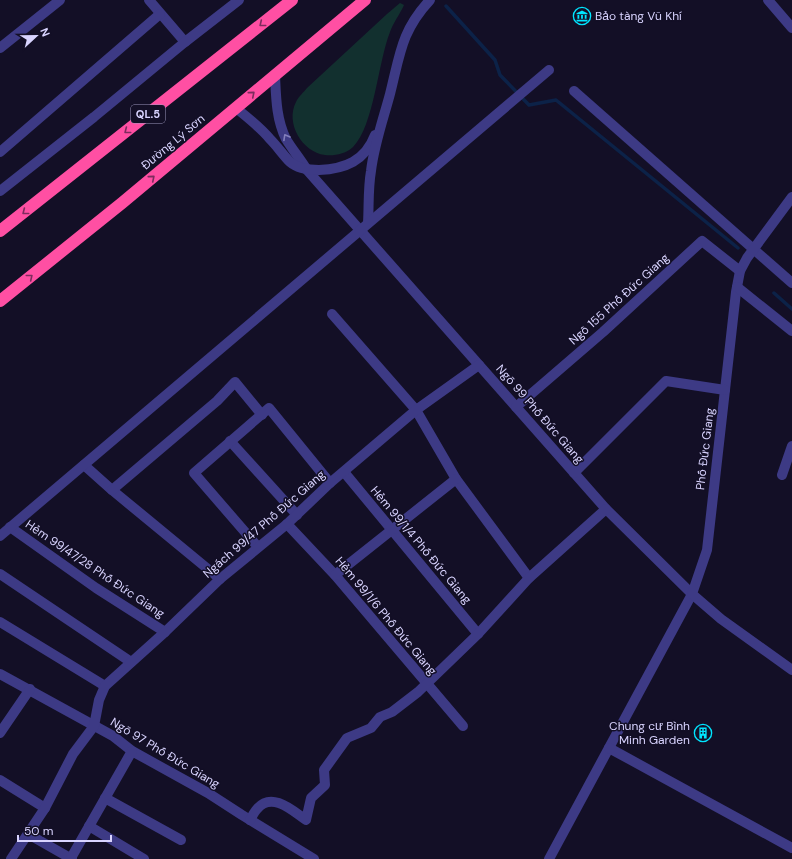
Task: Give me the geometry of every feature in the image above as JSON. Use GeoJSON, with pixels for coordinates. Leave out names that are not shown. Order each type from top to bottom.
{"type":"FeatureCollection","features":[{"type":"Feature","properties":{"kind":"highway","name":"QL.5"},"geometry":{"type":"LineString","coordinates":[[0,231],[292,0]]}},
{"type":"Feature","properties":{"kind":"highway","name":"Đường Lý Sơn"},"geometry":{"type":"LineString","coordinates":[[0,301],[122,203],[364,1]]}},
{"type":"Feature","properties":{"kind":"street"},"geometry":{"type":"LineString","coordinates":[[0,48],[60,0]]}},
{"type":"Feature","properties":{"kind":"street"},"geometry":{"type":"LineString","coordinates":[[149,0],[185,42]]}},
{"type":"Feature","properties":{"kind":"street"},"geometry":{"type":"LineString","coordinates":[[0,191],[239,0]]}},
{"type":"Feature","properties":{"kind":"street"},"geometry":{"type":"LineString","coordinates":[[365,227],[372,160],[396,65],[410,25],[430,0]]}},
{"type":"Feature","properties":{"kind":"street"},"geometry":{"type":"LineString","coordinates":[[768,0],[792,28]]}},
{"type":"Feature","properties":{"kind":"street"},"geometry":{"type":"LineString","coordinates":[[0,152],[160,14]]}},
{"type":"Feature","properties":{"kind":"street"},"geometry":{"type":"LineString","coordinates":[[0,536],[549,70]]}},
{"type":"Feature","properties":{"kind":"street"},"geometry":{"type":"LineString","coordinates":[[276,75],[276,94],[282,130],[307,170]]}},
{"type":"Feature","properties":{"kind":"street"},"geometry":{"type":"LineString","coordinates":[[574,91],[792,283]]}},
{"type":"Feature","properties":{"kind":"street"},"geometry":{"type":"LineString","coordinates":[[236,108],[258,126],[291,162],[307,170],[335,169],[356,161],[366,151],[373,140],[390,92]]}},
{"type":"Feature","properties":{"kind":"street","name":"Ngõ 99 Phố Đức Giang"},"geometry":{"type":"LineString","coordinates":[[307,170],[365,227],[375,245],[606,509],[692,594]]}},
{"type":"Feature","properties":{"kind":"street","name":"Phố Đức Giang"},"geometry":{"type":"LineString","coordinates":[[692,594],[707,550],[740,271],[753,249],[792,197]]}},
{"type":"Feature","properties":{"kind":"street","name":"Ngõ 155 Phố Đức Giang"},"geometry":{"type":"LineString","coordinates":[[516,407],[603,332],[702,241],[740,271]]}},
{"type":"Feature","properties":{"kind":"street"},"geometry":{"type":"LineString","coordinates":[[737,287],[792,331]]}},
{"type":"Feature","properties":{"kind":"street"},"geometry":{"type":"LineString","coordinates":[[332,314],[416,410],[456,479],[529,578]]}},
{"type":"Feature","properties":{"kind":"street","name":"Ngách 99/47 Phố Đức Giang"},"geometry":{"type":"LineString","coordinates":[[94,726],[99,700],[105,686],[165,632],[220,578],[287,524],[330,483],[416,410],[479,365]]}},
{"type":"Feature","properties":{"kind":"street"},"geometry":{"type":"LineString","coordinates":[[574,473],[666,381],[725,390]]}},
{"type":"Feature","properties":{"kind":"street"},"geometry":{"type":"LineString","coordinates":[[112,490],[217,401],[235,382],[265,412],[330,483]]}},
{"type":"Feature","properties":{"kind":"street"},"geometry":{"type":"LineString","coordinates":[[258,547],[194,473],[265,412]]}},
{"type":"Feature","properties":{"kind":"street"},"geometry":{"type":"LineString","coordinates":[[230,441],[297,515]]}},
{"type":"Feature","properties":{"kind":"street"},"geometry":{"type":"LineString","coordinates":[[782,475],[792,446]]}},
{"type":"Feature","properties":{"kind":"street"},"geometry":{"type":"LineString","coordinates":[[84,465],[112,490],[220,578]]}},
{"type":"Feature","properties":{"kind":"street","name":"Hẻm 99/1/4 Phố Đức Giang"},"geometry":{"type":"LineString","coordinates":[[344,472],[478,634]]}},
{"type":"Feature","properties":{"kind":"street"},"geometry":{"type":"LineString","coordinates":[[335,575],[456,479]]}},
{"type":"Feature","properties":{"kind":"street"},"geometry":{"type":"LineString","coordinates":[[250,820],[256,809],[262,804],[268,802],[281,803],[306,820],[311,798],[325,786],[324,770],[347,738],[370,728],[380,717],[392,712],[418,692],[478,634],[529,578],[606,509]]}},
{"type":"Feature","properties":{"kind":"street","name":"Hẻm 99/1/6 Phố Đức Giang"},"geometry":{"type":"LineString","coordinates":[[287,524],[335,575],[463,726]]}},
{"type":"Feature","properties":{"kind":"street","name":"Hẻm 99/47/28 Phố Đức Giang"},"geometry":{"type":"LineString","coordinates":[[10,528],[96,588],[165,632]]}},
{"type":"Feature","properties":{"kind":"street"},"geometry":{"type":"LineString","coordinates":[[0,574],[131,662]]}},
{"type":"Feature","properties":{"kind":"street"},"geometry":{"type":"LineString","coordinates":[[551,858],[692,594],[721,619],[792,670]]}},
{"type":"Feature","properties":{"kind":"street"},"geometry":{"type":"LineString","coordinates":[[0,622],[105,686]]}},
{"type":"Feature","properties":{"kind":"street","name":"Ngõ 97 Phố Đức Giang"},"geometry":{"type":"LineString","coordinates":[[0,674],[30,689],[112,736],[132,751],[208,793],[314,859]]}},
{"type":"Feature","properties":{"kind":"street"},"geometry":{"type":"LineString","coordinates":[[0,733],[30,689]]}},
{"type":"Feature","properties":{"kind":"street"},"geometry":{"type":"LineString","coordinates":[[11,859],[45,808],[73,754],[94,726]]}},
{"type":"Feature","properties":{"kind":"street"},"geometry":{"type":"LineString","coordinates":[[609,748],[792,848]]}},
{"type":"Feature","properties":{"kind":"street"},"geometry":{"type":"LineString","coordinates":[[28,834],[72,859],[132,751]]}},
{"type":"Feature","properties":{"kind":"street"},"geometry":{"type":"LineString","coordinates":[[0,780],[45,808]]}},
{"type":"Feature","properties":{"kind":"street"},"geometry":{"type":"LineString","coordinates":[[105,798],[181,840]]}},
{"type":"Feature","properties":{"kind":"street"},"geometry":{"type":"LineString","coordinates":[[89,826],[144,859]]}},
{"type":"Feature","properties":{"kind":"green space"},"geometry":{"type":"Polygon","coordinates":[[[400,3],[404,5],[390,32],[371,109],[360,137],[353,147],[340,154],[325,155],[317,153],[303,142],[294,127],[293,110],[297,100],[307,88],[400,3]]]}},
{"type":"Feature","properties":{"kind":"waterway"},"geometry":{"type":"LineString","coordinates":[[446,6],[495,60],[500,75],[529,105],[556,100],[738,248]]}},
{"type":"Feature","properties":{"kind":"waterway"},"geometry":{"type":"LineString","coordinates":[[774,293],[792,309]]}},
{"type":"Feature","properties":{"kind":"place","name":"Bảo tàng Vũ Khí"},"geometry":{"type":"Point","coordinates":[582,16]}},
{"type":"Feature","properties":{"kind":"place","name":"Chung cư Bình Minh Garden"},"geometry":{"type":"Point","coordinates":[703,733]}}]}
